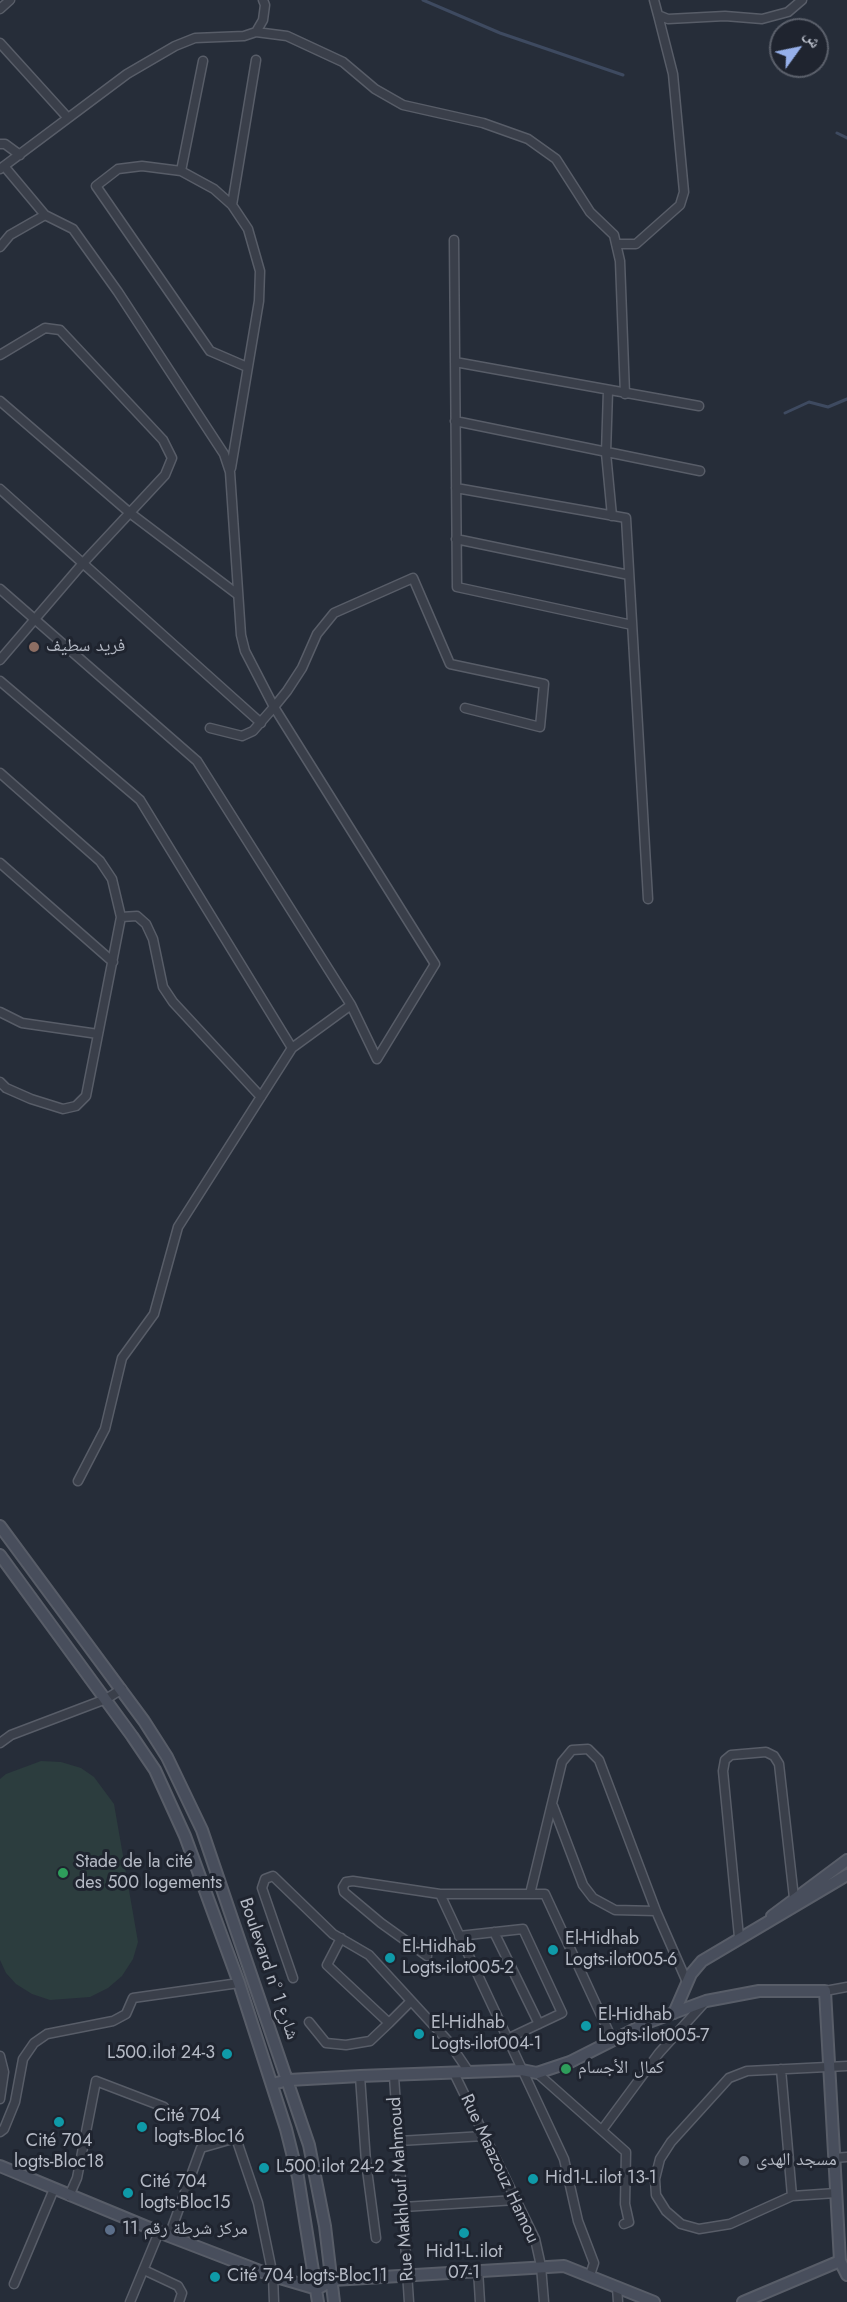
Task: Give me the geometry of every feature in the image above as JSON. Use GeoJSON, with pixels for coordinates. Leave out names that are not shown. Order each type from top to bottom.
{"type":"FeatureCollection","features":[{"type":"Feature","properties":{"kind":"street"},"geometry":{"type":"LineString","coordinates":[[0,9],[10,0]]}},
{"type":"Feature","properties":{"kind":"street"},"geometry":{"type":"LineString","coordinates":[[256,32],[263,20],[265,5],[262,0]]}},
{"type":"Feature","properties":{"kind":"street"},"geometry":{"type":"LineString","coordinates":[[616,243],[636,244],[680,205],[684,192],[673,74],[654,0]]}},
{"type":"Feature","properties":{"kind":"street"},"geometry":{"type":"LineString","coordinates":[[658,15],[668,19],[725,16],[762,19],[788,12],[802,0]]}},
{"type":"Feature","properties":{"kind":"street"},"geometry":{"type":"LineString","coordinates":[[230,472],[224,454],[73,229],[45,215],[2,168],[127,74],[175,46],[195,38],[244,36],[256,32],[287,36],[343,62],[375,89],[403,105],[483,123],[528,139],[556,159],[590,212],[614,235],[620,261],[625,394]]}},
{"type":"Feature","properties":{"kind":"street"},"geometry":{"type":"LineString","coordinates":[[0,43],[68,118]]}},
{"type":"Feature","properties":{"kind":"street"},"geometry":{"type":"LineString","coordinates":[[232,205],[256,60]]}},
{"type":"Feature","properties":{"kind":"street"},"geometry":{"type":"LineString","coordinates":[[181,171],[203,61]]}},
{"type":"Feature","properties":{"kind":"street"},"geometry":{"type":"LineString","coordinates":[[0,144],[5,144],[20,154]]}},
{"type":"Feature","properties":{"kind":"street"},"geometry":{"type":"LineString","coordinates":[[0,589],[197,761],[351,1005],[377,1059],[435,964],[274,707],[245,651],[237,594],[230,472],[259,301],[260,271],[248,228],[232,205],[214,189],[181,171],[142,166],[118,169],[96,186],[210,351],[247,367]]}},
{"type":"Feature","properties":{"kind":"street"},"geometry":{"type":"LineString","coordinates":[[0,247],[10,235],[45,215]]}},
{"type":"Feature","properties":{"kind":"street"},"geometry":{"type":"LineString","coordinates":[[454,240],[456,587],[632,625]]}},
{"type":"Feature","properties":{"kind":"street"},"geometry":{"type":"LineString","coordinates":[[0,355],[45,328],[60,330],[163,440],[172,458],[170,466],[154,489],[83,563],[0,660]]}},
{"type":"Feature","properties":{"kind":"street"},"geometry":{"type":"LineString","coordinates":[[455,362],[699,406]]}},
{"type":"Feature","properties":{"kind":"street"},"geometry":{"type":"LineString","coordinates":[[608,391],[606,453],[612,516]]}},
{"type":"Feature","properties":{"kind":"street"},"geometry":{"type":"LineString","coordinates":[[0,401],[130,513],[237,594]]}},
{"type":"Feature","properties":{"kind":"street"},"geometry":{"type":"LineString","coordinates":[[455,421],[700,471]]}},
{"type":"Feature","properties":{"kind":"street"},"geometry":{"type":"LineString","coordinates":[[456,488],[626,518],[648,899]]}},
{"type":"Feature","properties":{"kind":"street"},"geometry":{"type":"LineString","coordinates":[[0,489],[261,723]]}},
{"type":"Feature","properties":{"kind":"street"},"geometry":{"type":"LineString","coordinates":[[456,539],[629,575]]}},
{"type":"Feature","properties":{"kind":"street"},"geometry":{"type":"LineString","coordinates":[[210,728],[242,736],[253,732],[287,692],[302,668],[317,634],[334,613],[413,578],[450,664],[544,684],[540,727],[465,708]]}},
{"type":"Feature","properties":{"kind":"street"},"geometry":{"type":"LineString","coordinates":[[0,681],[140,800],[292,1048]]}},
{"type":"Feature","properties":{"kind":"street"},"geometry":{"type":"LineString","coordinates":[[0,773],[99,861],[112,879],[121,917],[86,1096],[76,1106],[63,1109],[23,1095],[0,1082]]}},
{"type":"Feature","properties":{"kind":"street"},"geometry":{"type":"LineString","coordinates":[[0,863],[114,962]]}},
{"type":"Feature","properties":{"kind":"street"},"geometry":{"type":"LineString","coordinates":[[121,917],[132,915],[142,918],[153,939],[163,987],[173,1002],[261,1097]]}},
{"type":"Feature","properties":{"kind":"street"},"geometry":{"type":"LineString","coordinates":[[78,1481],[105,1429],[122,1358],[154,1314],[178,1227],[292,1048],[351,1005]]}},
{"type":"Feature","properties":{"kind":"street"},"geometry":{"type":"LineString","coordinates":[[0,1012],[22,1023],[98,1034]]}},
{"type":"Feature","properties":{"kind":"street","name":"Boulevard n° شارع 1"},"geometry":{"type":"LineString","coordinates":[[0,1526],[122,1689],[167,1757],[197,1821],[289,2080],[317,2179],[333,2280],[334,2302]]}},
{"type":"Feature","properties":{"kind":"street","name":"Boulevard n° شارع 1"},"geometry":{"type":"LineString","coordinates":[[0,1555],[106,1699],[154,1770],[173,1808],[239,1983],[272,2084],[298,2177],[318,2302]]}},
{"type":"Feature","properties":{"kind":"street"},"geometry":{"type":"LineString","coordinates":[[0,1743],[11,1735],[106,1699],[122,1689]]}},
{"type":"Feature","properties":{"kind":"street"},"geometry":{"type":"LineString","coordinates":[[530,1894],[564,1758],[577,1749],[592,1752],[599,1760],[656,1911],[687,1982]]}},
{"type":"Feature","properties":{"kind":"street"},"geometry":{"type":"LineString","coordinates":[[739,1937],[723,1771],[725,1760],[731,1755],[766,1752],[774,1756],[779,1764],[794,1898]]}},
{"type":"Feature","properties":{"kind":"street"},"geometry":{"type":"LineString","coordinates":[[553,1805],[583,1885],[593,1898],[615,1910],[656,1911]]}},
{"type":"Feature","properties":{"kind":"street"},"geometry":{"type":"LineString","coordinates":[[768,1921],[794,1898],[847,1860]]}},
{"type":"Feature","properties":{"kind":"street"},"geometry":{"type":"LineString","coordinates":[[674,2013],[687,1982],[702,1961],[739,1937],[791,1911],[847,1875]]}},
{"type":"Feature","properties":{"kind":"street"},"geometry":{"type":"LineString","coordinates":[[293,1978],[262,1888],[266,1879],[273,1876],[341,1938],[369,1955],[448,2041],[469,2072]]}},
{"type":"Feature","properties":{"kind":"street"},"geometry":{"type":"LineString","coordinates":[[428,1956],[344,1892],[343,1887],[346,1882],[353,1881],[440,1894],[545,1894],[613,2041]]}},
{"type":"Feature","properties":{"kind":"street"},"geometry":{"type":"LineString","coordinates":[[440,1894],[564,2159],[578,2221],[594,2262],[590,2275]]}},
{"type":"Feature","properties":{"kind":"street"},"geometry":{"type":"LineString","coordinates":[[459,1936],[523,1929],[562,2013],[507,2039]]}},
{"type":"Feature","properties":{"kind":"street"},"geometry":{"type":"LineString","coordinates":[[494,1932],[539,2024]]}},
{"type":"Feature","properties":{"kind":"street"},"geometry":{"type":"LineString","coordinates":[[341,1938],[327,1965],[389,2023]]}},
{"type":"Feature","properties":{"kind":"street"},"geometry":{"type":"LineString","coordinates":[[0,2132],[4,2129],[15,2102],[23,2059],[34,2043],[47,2034],[112,2020],[126,2014],[133,1998],[239,1983]]}},
{"type":"Feature","properties":{"kind":"street"},"geometry":{"type":"LineString","coordinates":[[537,2073],[570,2061],[674,2013],[706,2001],[759,1991],[825,1991],[847,1987]]}},
{"type":"Feature","properties":{"kind":"street"},"geometry":{"type":"LineString","coordinates":[[825,1991],[836,2193],[843,2259],[847,2275]]}},
{"type":"Feature","properties":{"kind":"street"},"geometry":{"type":"LineString","coordinates":[[309,2022],[326,2043],[346,2045],[370,2041],[411,2001]]}},
{"type":"Feature","properties":{"kind":"street"},"geometry":{"type":"LineString","coordinates":[[603,2130],[659,2053],[706,2001]]}},
{"type":"Feature","properties":{"kind":"street"},"geometry":{"type":"LineString","coordinates":[[0,2056],[4,2072],[0,2098]]}},
{"type":"Feature","properties":{"kind":"street"},"geometry":{"type":"LineString","coordinates":[[836,2193],[792,2196],[730,2223],[699,2229],[681,2224],[666,2211],[656,2195],[656,2180],[660,2159],[671,2142],[729,2078],[747,2071],[847,2066]]}},
{"type":"Feature","properties":{"kind":"street"},"geometry":{"type":"LineString","coordinates":[[781,2069],[792,2196]]}},
{"type":"Feature","properties":{"kind":"street"},"geometry":{"type":"LineString","coordinates":[[272,2084],[289,2080],[360,2076],[522,2070],[537,2073],[626,2152],[625,2205],[629,2222],[624,2224]]}},
{"type":"Feature","properties":{"kind":"street","name":"Rue Maazouz Hamou"},"geometry":{"type":"LineString","coordinates":[[453,2073],[535,2240],[542,2266],[544,2302]]}},
{"type":"Feature","properties":{"kind":"street"},"geometry":{"type":"LineString","coordinates":[[360,2076],[366,2162],[376,2238]]}},
{"type":"Feature","properties":{"kind":"street","name":"Rue Makhlouf Mahmoud"},"geometry":{"type":"LineString","coordinates":[[394,2076],[409,2302]]}},
{"type":"Feature","properties":{"kind":"street"},"geometry":{"type":"LineString","coordinates":[[69,2196],[76,2178],[96,2081],[164,2107]]}},
{"type":"Feature","properties":{"kind":"street"},"geometry":{"type":"LineString","coordinates":[[399,2141],[484,2136]]}},
{"type":"Feature","properties":{"kind":"street"},"geometry":{"type":"LineString","coordinates":[[130,2302],[164,2234],[201,2148],[236,2138],[258,2203],[273,2276],[274,2302]]}},
{"type":"Feature","properties":{"kind":"street"},"geometry":{"type":"LineString","coordinates":[[834,2158],[847,2157]]}},
{"type":"Feature","properties":{"kind":"street"},"geometry":{"type":"LineString","coordinates":[[0,2166],[164,2234],[273,2276],[317,2289],[333,2280],[564,2266],[654,2302]]}},
{"type":"Feature","properties":{"kind":"street"},"geometry":{"type":"LineString","coordinates":[[14,2284],[54,2189]]}},
{"type":"Feature","properties":{"kind":"street"},"geometry":{"type":"LineString","coordinates":[[403,2207],[516,2200]]}},
{"type":"Feature","properties":{"kind":"street"},"geometry":{"type":"LineString","coordinates":[[743,2302],[843,2259]]}},
{"type":"Feature","properties":{"kind":"street"},"geometry":{"type":"LineString","coordinates":[[144,2270],[178,2286],[182,2293],[178,2302]]}},
{"type":"Feature","properties":{"kind":"street"},"geometry":{"type":"LineString","coordinates":[[478,2270],[480,2302]]}},
{"type":"Feature","properties":{"kind":"street"},"geometry":{"type":"LineString","coordinates":[[618,2287],[618,2302]]}},
{"type":"Feature","properties":{"kind":"shaded area","name":"Stade de la cité des 500 logements"},"geometry":{"type":"Polygon","coordinates":[[[41,1761],[61,1762],[81,1768],[94,1777],[114,1804],[138,1942],[133,1959],[122,1976],[108,1988],[90,1997],[50,2000],[32,1994],[16,1984],[6,1973],[0,1960],[0,1779],[6,1774],[41,1761]]]}},
{"type":"Feature","properties":{"kind":"waterway"},"geometry":{"type":"LineString","coordinates":[[423,0],[500,33],[623,75]]}},
{"type":"Feature","properties":{"kind":"waterway"},"geometry":{"type":"LineString","coordinates":[[837,133],[847,138]]}},
{"type":"Feature","properties":{"kind":"waterway"},"geometry":{"type":"LineString","coordinates":[[785,413],[809,402],[828,407],[847,399]]}},
{"type":"Feature","properties":{"kind":"place","name":"فريد سطيف"},"geometry":{"type":"Point","coordinates":[34,647]}},
{"type":"Feature","properties":{"kind":"place","name":"Stade de la cité des 500 logements"},"geometry":{"type":"Point","coordinates":[63,1873]}},
{"type":"Feature","properties":{"kind":"place","name":"El-Hidhab Logts-ilot005-6"},"geometry":{"type":"Point","coordinates":[553,1950]}},
{"type":"Feature","properties":{"kind":"place","name":"El-Hidhab Logts-ilot005-2"},"geometry":{"type":"Point","coordinates":[390,1958]}},
{"type":"Feature","properties":{"kind":"place","name":"El-Hidhab Logts-ilot005-7"},"geometry":{"type":"Point","coordinates":[586,2026]}},
{"type":"Feature","properties":{"kind":"place","name":"El-Hidhab Logts-ilot004-1"},"geometry":{"type":"Point","coordinates":[419,2034]}},
{"type":"Feature","properties":{"kind":"place","name":"L500.ilot 24-3"},"geometry":{"type":"Point","coordinates":[227,2054]}},
{"type":"Feature","properties":{"kind":"place","name":"كمال الأجسام"},"geometry":{"type":"Point","coordinates":[566,2069]}},
{"type":"Feature","properties":{"kind":"place","name":"Cité 704 logts-Bloc18"},"geometry":{"type":"Point","coordinates":[59,2122]}},
{"type":"Feature","properties":{"kind":"place","name":"Cité 704 logts-Bloc16"},"geometry":{"type":"Point","coordinates":[142,2127]}},
{"type":"Feature","properties":{"kind":"place","name":"مسجد الهدى"},"geometry":{"type":"Point","coordinates":[744,2161]}},
{"type":"Feature","properties":{"kind":"place","name":"L500.ilot 24-2"},"geometry":{"type":"Point","coordinates":[264,2168]}},
{"type":"Feature","properties":{"kind":"place","name":"Hid1-L.ilot 13-1"},"geometry":{"type":"Point","coordinates":[533,2179]}},
{"type":"Feature","properties":{"kind":"place","name":"Cité 704 logts-Bloc15"},"geometry":{"type":"Point","coordinates":[128,2193]}},
{"type":"Feature","properties":{"kind":"place","name":"مركز شرطة رقم 11"},"geometry":{"type":"Point","coordinates":[110,2230]}},
{"type":"Feature","properties":{"kind":"place","name":"Hid1-L.ilot 07-1"},"geometry":{"type":"Point","coordinates":[464,2233]}},
{"type":"Feature","properties":{"kind":"place","name":"Cité 704 logts-Bloc11"},"geometry":{"type":"Point","coordinates":[215,2277]}}]}
